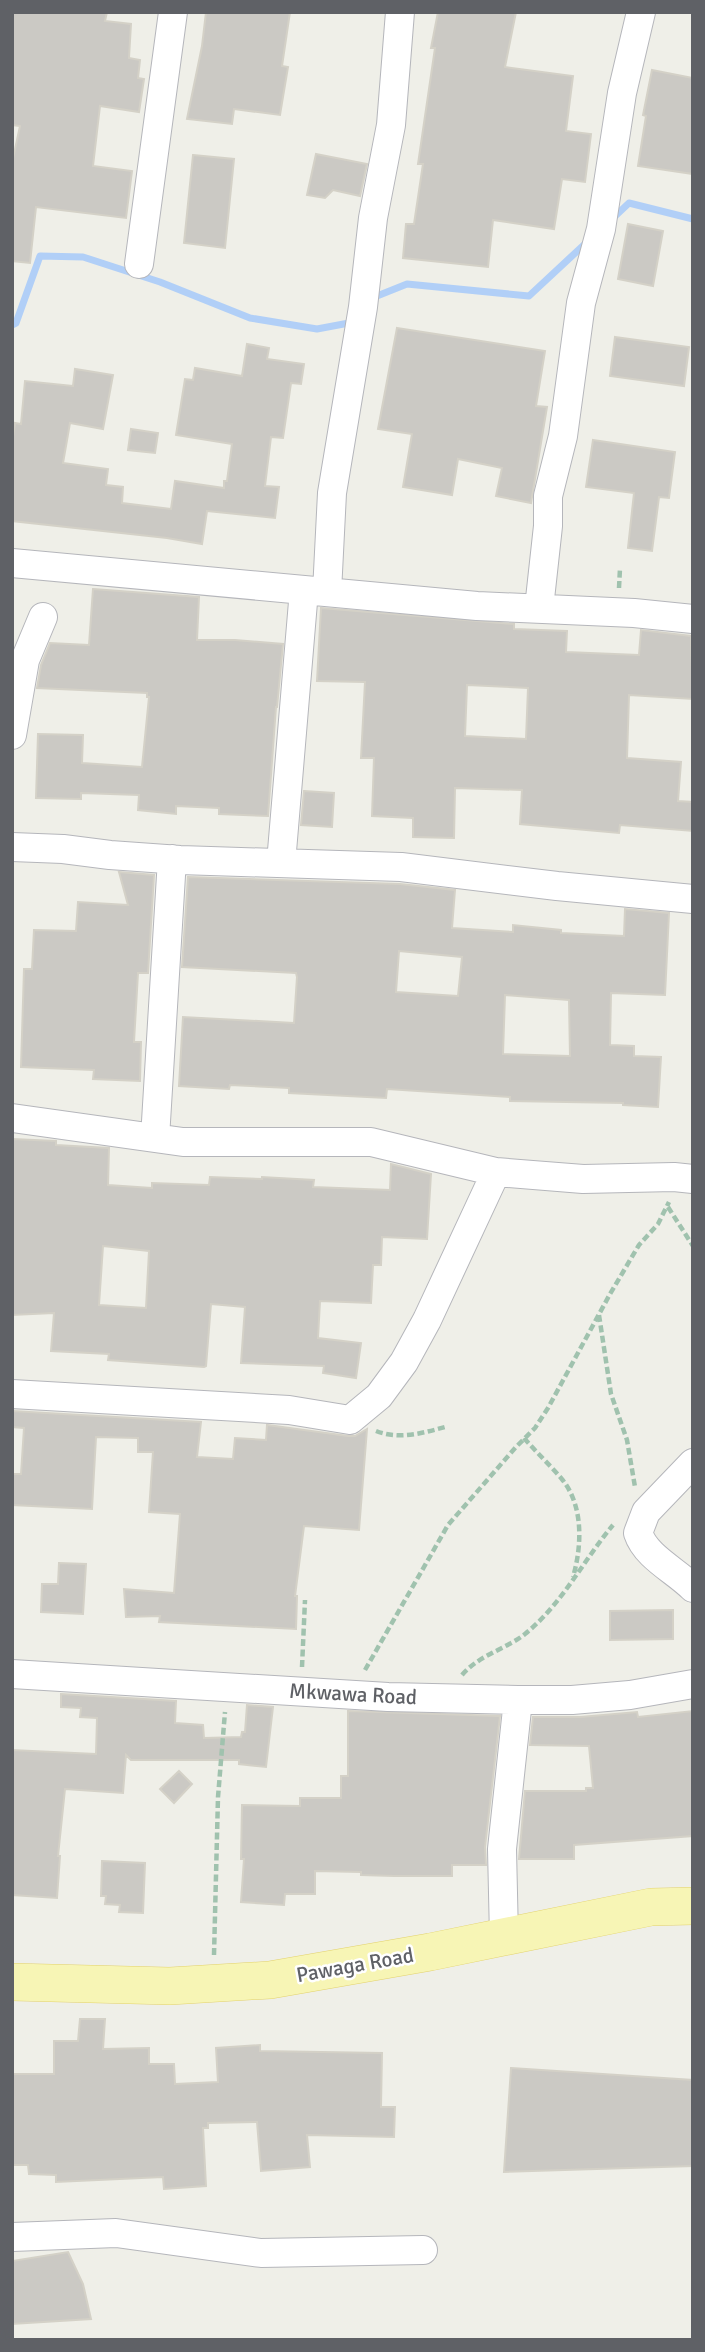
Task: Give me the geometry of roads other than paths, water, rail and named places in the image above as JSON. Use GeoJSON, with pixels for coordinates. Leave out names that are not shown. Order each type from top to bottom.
{"type":"FeatureCollection","features":[{"type":"Feature","properties":{"kind":"main road","name":"Pawaga Road"},"geometry":{"type":"LineString","coordinates":[[12,1982],[170,1986],[270,1980],[652,1907],[693,1906]]}},
{"type":"Feature","properties":{"kind":"street"},"geometry":{"type":"LineString","coordinates":[[139,264],[173,12]]}},
{"type":"Feature","properties":{"kind":"street"},"geometry":{"type":"LineString","coordinates":[[281,863],[316,591],[363,307],[373,218],[391,125],[400,12]]}},
{"type":"Feature","properties":{"kind":"street"},"geometry":{"type":"LineString","coordinates":[[539,608],[548,526],[548,496],[563,436],[581,303],[601,229],[622,93],[641,12]]}},
{"type":"Feature","properties":{"kind":"street"},"geometry":{"type":"LineString","coordinates":[[12,563],[477,606],[634,612],[693,619]]}},
{"type":"Feature","properties":{"kind":"street"},"geometry":{"type":"LineString","coordinates":[[12,735],[25,660],[43,617]]}},
{"type":"Feature","properties":{"kind":"street"},"geometry":{"type":"LineString","coordinates":[[16,854],[63,849],[172,859],[401,867],[693,899]]}},
{"type":"Feature","properties":{"kind":"street"},"geometry":{"type":"LineString","coordinates":[[155,1138],[172,859]]}},
{"type":"Feature","properties":{"kind":"street"},"geometry":{"type":"LineString","coordinates":[[12,1118],[183,1142],[371,1142],[496,1172],[583,1179],[684,1178]]}},
{"type":"Feature","properties":{"kind":"street"},"geometry":{"type":"LineString","coordinates":[[12,1394],[289,1410],[350,1420],[379,1396],[404,1362],[427,1320],[496,1172]]}},
{"type":"Feature","properties":{"kind":"street"},"geometry":{"type":"LineString","coordinates":[[693,1464],[646,1512],[638,1533],[642,1545],[693,1588]]}},
{"type":"Feature","properties":{"kind":"street","name":"Mkwawa Road"},"geometry":{"type":"LineString","coordinates":[[12,1674],[351,1695],[518,1700],[630,1695],[693,1684]]}},
{"type":"Feature","properties":{"kind":"street"},"geometry":{"type":"LineString","coordinates":[[505,1937],[502,1849],[518,1700]]}},
{"type":"Feature","properties":{"kind":"street"},"geometry":{"type":"LineString","coordinates":[[12,2236],[116,2233],[261,2253],[423,2250]]}},
{"type":"Feature","properties":{"kind":"waterway"},"geometry":{"type":"LineString","coordinates":[[611,220],[629,203],[693,219]]}},
{"type":"Feature","properties":{"kind":"waterway"},"geometry":{"type":"LineString","coordinates":[[372,298],[407,284],[529,296],[587,242]]}},
{"type":"Feature","properties":{"kind":"waterway"},"geometry":{"type":"LineString","coordinates":[[12,325],[16,323],[40,256],[83,257],[160,282],[250,318],[317,329],[349,323],[352,320]]}}]}
